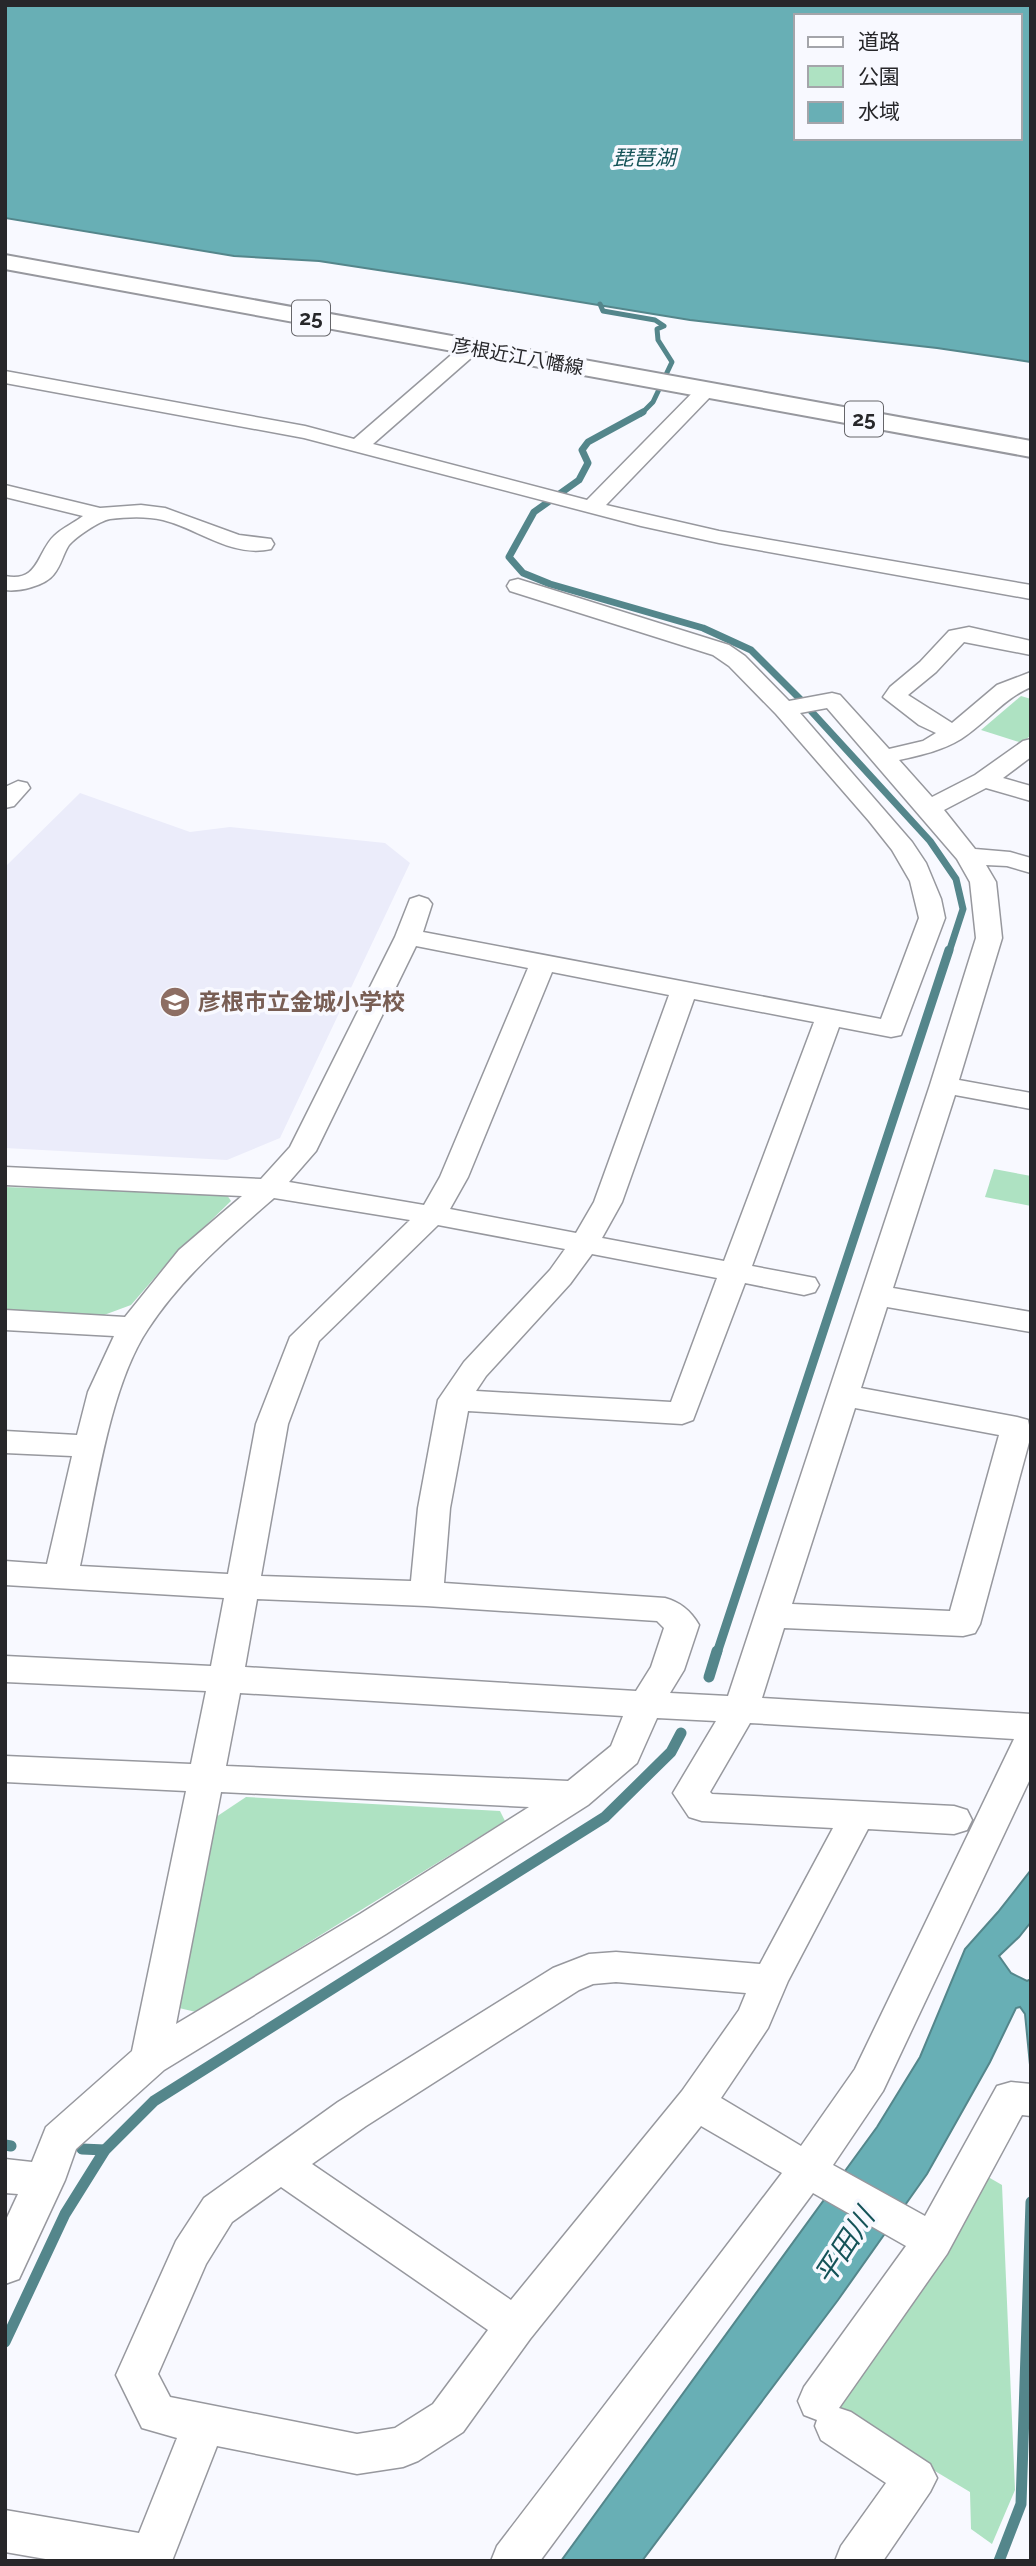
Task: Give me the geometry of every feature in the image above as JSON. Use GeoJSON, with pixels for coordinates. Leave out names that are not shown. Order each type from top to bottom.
{"type":"FeatureCollection","features":[{"type":"Feature","properties":{"kind":"main road","name":"彦根近江八幡線"},"geometry":{"type":"LineString","coordinates":[[5,262],[1031,449]]}},
{"type":"Feature","properties":{"kind":"street"},"geometry":{"type":"LineString","coordinates":[[359,444],[472,347]]}},
{"type":"Feature","properties":{"kind":"street"},"geometry":{"type":"LineString","coordinates":[[5,377],[232,417],[359,444],[588,506],[719,537],[1031,592]]}},
{"type":"Feature","properties":{"kind":"street"},"geometry":{"type":"LineString","coordinates":[[588,506],[701,389]]}},
{"type":"Feature","properties":{"kind":"street"},"geometry":{"type":"LineString","coordinates":[[5,491],[100,514],[144,510],[184,520],[228,541],[263,544]]}},
{"type":"Feature","properties":{"kind":"street"},"geometry":{"type":"LineString","coordinates":[[5,583],[16,585],[45,572],[61,541],[100,514]]}},
{"type":"Feature","properties":{"kind":"street"},"geometry":{"type":"LineString","coordinates":[[408,937],[891,1029],[932,918],[930,901],[918,872],[896,836],[784,709],[737,661],[721,650],[518,586]]}},
{"type":"Feature","properties":{"kind":"street"},"geometry":{"type":"LineString","coordinates":[[954,733],[927,720],[895,697],[898,692],[928,667],[957,636],[969,634],[1031,648]]}},
{"type":"Feature","properties":{"kind":"street"},"geometry":{"type":"LineString","coordinates":[[883,757],[931,746],[954,733],[1005,690],[1031,679]]}},
{"type":"Feature","properties":{"kind":"street"},"geometry":{"type":"LineString","coordinates":[[784,709],[832,701],[929,808],[968,856],[983,882],[989,938],[741,1709],[691,1793],[702,1807],[954,1820]]}},
{"type":"Feature","properties":{"kind":"street"},"geometry":{"type":"LineString","coordinates":[[929,808],[984,780],[1031,746]]}},
{"type":"Feature","properties":{"kind":"street"},"geometry":{"type":"LineString","coordinates":[[984,780],[1031,794]]}},
{"type":"Feature","properties":{"kind":"street"},"geometry":{"type":"LineString","coordinates":[[968,856],[1010,859],[1031,866]]}},
{"type":"Feature","properties":{"kind":"street"},"geometry":{"type":"LineString","coordinates":[[61,1575],[103,1392],[134,1327],[189,1257],[268,1188],[302,1151],[408,937],[419,904]]}},
{"type":"Feature","properties":{"kind":"street"},"geometry":{"type":"LineString","coordinates":[[149,2059],[226,1679],[272,1424],[305,1337],[432,1216],[454,1177],[543,962]]}},
{"type":"Feature","properties":{"kind":"street"},"geometry":{"type":"LineString","coordinates":[[426,1594],[434,1508],[454,1400],[475,1369],[560,1276],[584,1244],[608,1202],[684,990]]}},
{"type":"Feature","properties":{"kind":"street"},"geometry":{"type":"LineString","coordinates":[[454,1400],[682,1413],[737,1272],[829,1019]]}},
{"type":"Feature","properties":{"kind":"street"},"geometry":{"type":"LineString","coordinates":[[944,1084],[1031,1101]]}},
{"type":"Feature","properties":{"kind":"street"},"geometry":{"type":"LineString","coordinates":[[5,1176],[268,1188],[804,1286]]}},
{"type":"Feature","properties":{"kind":"street"},"geometry":{"type":"LineString","coordinates":[[876,1295],[1031,1322]]}},
{"type":"Feature","properties":{"kind":"street"},"geometry":{"type":"LineString","coordinates":[[5,1320],[134,1327]]}},
{"type":"Feature","properties":{"kind":"street"},"geometry":{"type":"LineString","coordinates":[[770,1615],[963,1624],[1017,1428],[842,1395]]}},
{"type":"Feature","properties":{"kind":"street"},"geometry":{"type":"LineString","coordinates":[[5,1442],[89,1446]]}},
{"type":"Feature","properties":{"kind":"street"},"geometry":{"type":"LineString","coordinates":[[5,1573],[665,1609],[682,1625],[667,1670],[645,1704],[625,1754],[575,1795],[373,1924],[149,2059],[60,2139],[45,2180],[5,2266]]}},
{"type":"Feature","properties":{"kind":"street"},"geometry":{"type":"LineString","coordinates":[[5,1669],[226,1679],[1031,1727]]}},
{"type":"Feature","properties":{"kind":"street"},"geometry":{"type":"LineString","coordinates":[[513,2561],[869,2080],[1031,1739]]}},
{"type":"Feature","properties":{"kind":"street"},"geometry":{"type":"LineString","coordinates":[[6,1773],[575,1795]]}},
{"type":"Feature","properties":{"kind":"street"},"geometry":{"type":"LineString","coordinates":[[770,1980],[616,1967],[589,1969],[566,1979],[352,2114],[280,2164],[218,2210],[190,2254],[137,2375],[157,2414],[356,2454],[403,2447],[448,2418],[515,2326],[696,2103],[755,2017],[770,1980],[858,1815]]}},
{"type":"Feature","properties":{"kind":"street"},"geometry":{"type":"LineString","coordinates":[[857,2561],[915,2478],[827,2414],[924,2236],[1011,2098],[1025,2099]]}},
{"type":"Feature","properties":{"kind":"street"},"geometry":{"type":"LineString","coordinates":[[696,2103],[924,2236]]}},
{"type":"Feature","properties":{"kind":"street"},"geometry":{"type":"LineString","coordinates":[[280,2164],[515,2326]]}},
{"type":"Feature","properties":{"kind":"street"},"geometry":{"type":"LineString","coordinates":[[5,2176],[45,2180]]}},
{"type":"Feature","properties":{"kind":"street"},"geometry":{"type":"LineString","coordinates":[[5,2531],[150,2558],[204,2424]]}},
{"type":"Feature","properties":{"kind":"shaded area","name":"彦根市立金城小学校"},"geometry":{"type":"Polygon","coordinates":[[[80,793],[190,832],[230,827],[385,843],[410,863],[280,1138],[227,1160],[5,1148],[5,867],[80,793]]]}},
{"type":"Feature","properties":{"kind":"green space"},"geometry":{"type":"Polygon","coordinates":[[[1021,696],[1031,699],[1031,735],[1022,743],[981,730],[1021,696]]]}},
{"type":"Feature","properties":{"kind":"green space"},"geometry":{"type":"Polygon","coordinates":[[[994,1169],[1031,1176],[1031,1206],[985,1197],[994,1169]]]}},
{"type":"Feature","properties":{"kind":"green space"},"geometry":{"type":"Polygon","coordinates":[[[5,1187],[227,1195],[231,1201],[169,1261],[131,1305],[104,1315],[5,1310],[5,1187]]]}},
{"type":"Feature","properties":{"kind":"green space"},"geometry":{"type":"Polygon","coordinates":[[[246,1797],[500,1811],[505,1821],[196,2012],[179,2008],[216,1817],[246,1797]]]}},
{"type":"Feature","properties":{"kind":"green space"},"geometry":{"type":"Polygon","coordinates":[[[983,2174],[1002,2185],[1015,2490],[992,2544],[971,2529],[970,2492],[833,2410],[983,2174]]]}},
{"type":"Feature","properties":{"kind":"water","name":"琵琶湖"},"geometry":{"type":"Polygon","coordinates":[[[5,5],[1031,5],[1031,362],[937,348],[690,320],[319,261],[234,256],[5,218],[5,5]]]}},
{"type":"Feature","properties":{"kind":"water","name":"平田川"},"geometry":{"type":"Polygon","coordinates":[[[1031,1870],[1031,1922],[999,1956],[1011,1973],[1027,1981],[1031,1979],[1031,2075],[1025,2014],[1020,2007],[1016,2008],[990,2062],[927,2174],[838,2300],[642,2561],[561,2561],[877,2127],[920,2057],[965,1949],[1031,1870]]]}},
{"type":"Feature","properties":{"kind":"waterway"},"geometry":{"type":"LineString","coordinates":[[600,304],[603,311],[655,320],[664,326],[657,329],[658,340],[672,362],[653,402],[643,412]]}},
{"type":"Feature","properties":{"kind":"waterway"},"geometry":{"type":"LineString","coordinates":[[643,412],[588,442],[582,450],[588,463],[579,480],[534,512],[509,557],[523,573],[550,584],[703,628],[751,650],[802,701]]}},
{"type":"Feature","properties":{"kind":"waterway"},"geometry":{"type":"LineString","coordinates":[[811,711],[930,841],[956,879],[963,909],[949,952]]}},
{"type":"Feature","properties":{"kind":"waterway"},"geometry":{"type":"LineString","coordinates":[[717,1653],[949,950]]}},
{"type":"Feature","properties":{"kind":"waterway"},"geometry":{"type":"LineString","coordinates":[[709,1677],[717,1651]]}},
{"type":"Feature","properties":{"kind":"waterway"},"geometry":{"type":"LineString","coordinates":[[105,2150],[154,2101],[605,1817],[671,1752],[681,1733]]}},
{"type":"Feature","properties":{"kind":"waterway"},"geometry":{"type":"LineString","coordinates":[[5,2145],[11,2146]]}},
{"type":"Feature","properties":{"kind":"waterway"},"geometry":{"type":"LineString","coordinates":[[82,2149],[105,2150]]}},
{"type":"Feature","properties":{"kind":"waterway"},"geometry":{"type":"LineString","coordinates":[[5,2342],[65,2214],[105,2150]]}},
{"type":"Feature","properties":{"kind":"waterway"},"geometry":{"type":"LineString","coordinates":[[999,2561],[1021,2504],[1031,2202]]}},
{"type":"Feature","properties":{"kind":"place","name":"彦根市立金城小学校"},"geometry":{"type":"Point","coordinates":[175,1002]}}]}
